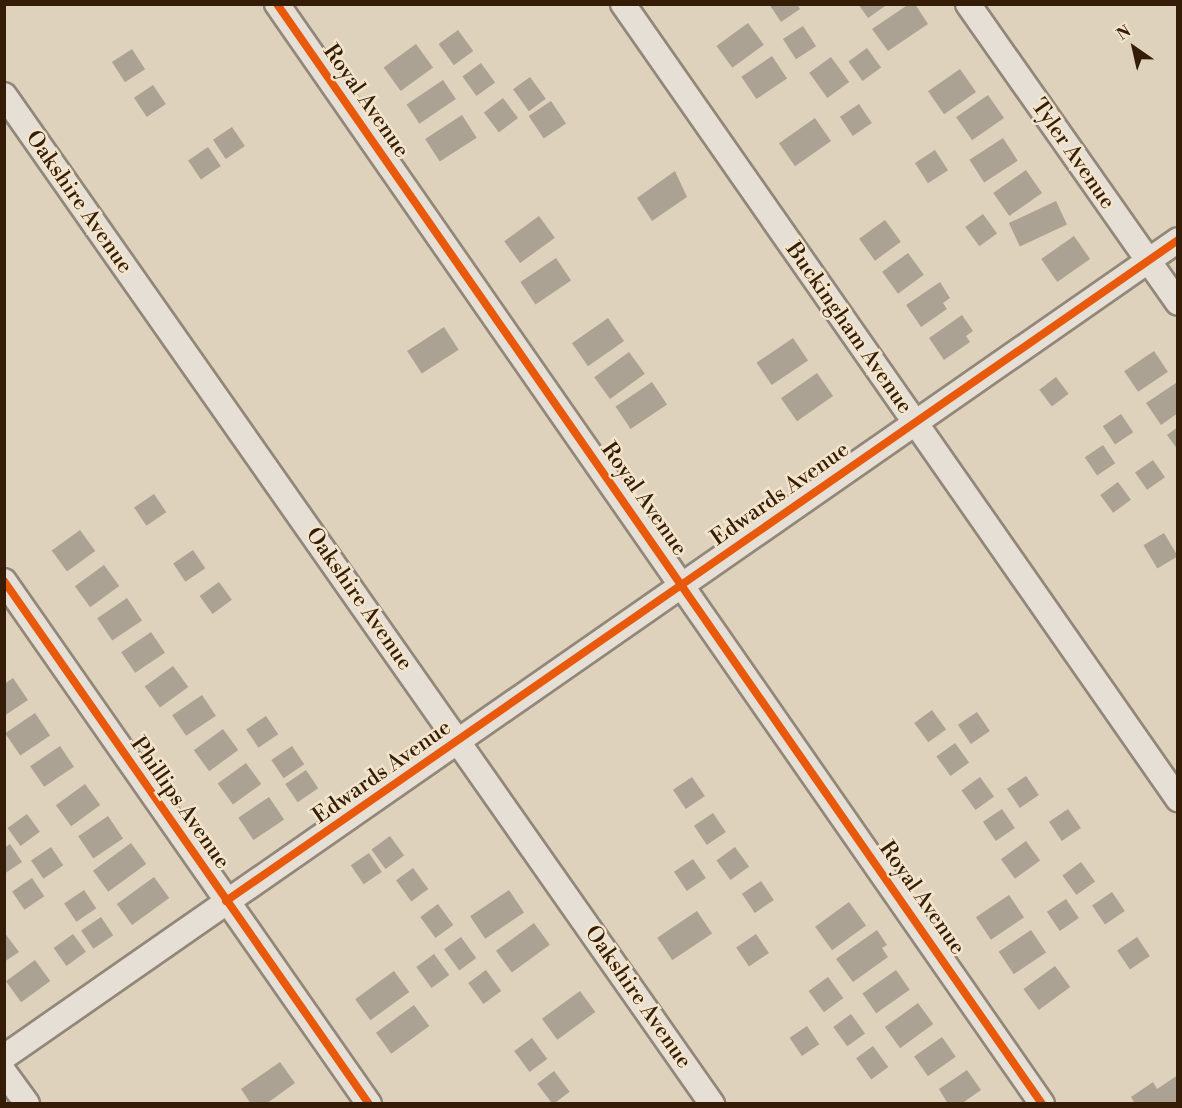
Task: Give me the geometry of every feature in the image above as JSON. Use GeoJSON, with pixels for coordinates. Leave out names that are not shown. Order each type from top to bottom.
{"type":"FeatureCollection","features":[{"type":"Feature","properties":{"kind":"street","name":"Royal Avenue"},"geometry":{"type":"LineString","coordinates":[[277,4],[1042,1104]]}},
{"type":"Feature","properties":{"kind":"street","name":"Buckingham Avenue"},"geometry":{"type":"LineString","coordinates":[[623,4],[1178,799]]}},
{"type":"Feature","properties":{"kind":"street","name":"Tyler Avenue"},"geometry":{"type":"LineString","coordinates":[[968,4],[1178,303]]}},
{"type":"Feature","properties":{"kind":"street","name":"Oakshire Avenue"},"geometry":{"type":"LineString","coordinates":[[4,95],[712,1104]]}},
{"type":"Feature","properties":{"kind":"street","name":"Edwards Avenue"},"geometry":{"type":"LineString","coordinates":[[4,1057],[1178,240]]}},
{"type":"Feature","properties":{"kind":"street","name":"Phillips Avenue"},"geometry":{"type":"LineString","coordinates":[[4,581],[369,1104]]}},
{"type":"Feature","properties":{"kind":"street"},"geometry":{"type":"LineString","coordinates":[[4,1072],[27,1104]]}},
{"type":"Feature","properties":{"kind":"building"},"geometry":{"type":"Polygon","coordinates":[[[769,4],[797,4],[800,9],[781,22],[769,4]]]}},
{"type":"Feature","properties":{"kind":"building"},"geometry":{"type":"Polygon","coordinates":[[[858,4],[888,4],[868,18],[858,4]]]}},
{"type":"Feature","properties":{"kind":"building"},"geometry":{"type":"Polygon","coordinates":[[[909,4],[915,4],[928,24],[888,51],[872,29],[909,4]]]}},
{"type":"Feature","properties":{"kind":"building"},"geometry":{"type":"Polygon","coordinates":[[[748,23],[764,45],[732,68],[716,46],[748,23]]]}},
{"type":"Feature","properties":{"kind":"building"},"geometry":{"type":"Polygon","coordinates":[[[803,26],[816,46],[796,59],[783,39],[803,26]]]}},
{"type":"Feature","properties":{"kind":"building"},"geometry":{"type":"Polygon","coordinates":[[[458,30],[473,51],[454,65],[439,44],[458,30]]]}},
{"type":"Feature","properties":{"kind":"building"},"geometry":{"type":"Polygon","coordinates":[[[416,44],[433,67],[401,91],[384,68],[416,44]]]}},
{"type":"Feature","properties":{"kind":"building"},"geometry":{"type":"Polygon","coordinates":[[[867,48],[881,67],[862,81],[848,62],[867,48]]]}},
{"type":"Feature","properties":{"kind":"building"},"geometry":{"type":"Polygon","coordinates":[[[132,49],[145,69],[125,82],[112,62],[132,49]]]}},
{"type":"Feature","properties":{"kind":"building"},"geometry":{"type":"Polygon","coordinates":[[[772,56],[787,78],[756,99],[741,77],[772,56]]]}},
{"type":"Feature","properties":{"kind":"building"},"geometry":{"type":"Polygon","coordinates":[[[831,57],[849,82],[827,98],[809,73],[831,57]]]}},
{"type":"Feature","properties":{"kind":"building"},"geometry":{"type":"Polygon","coordinates":[[[481,63],[495,82],[476,96],[462,77],[481,63]]]}},
{"type":"Feature","properties":{"kind":"building"},"geometry":{"type":"Polygon","coordinates":[[[960,69],[976,92],[944,114],[928,91],[960,69]]]}},
{"type":"Feature","properties":{"kind":"building"},"geometry":{"type":"Polygon","coordinates":[[[530,77],[546,99],[529,111],[513,89],[530,77]]]}},
{"type":"Feature","properties":{"kind":"building"},"geometry":{"type":"Polygon","coordinates":[[[443,80],[456,99],[419,124],[407,105],[443,80]]]}},
{"type":"Feature","properties":{"kind":"building"},"geometry":{"type":"Polygon","coordinates":[[[153,85],[166,104],[147,117],[134,98],[153,85]]]}},
{"type":"Feature","properties":{"kind":"building"},"geometry":{"type":"Polygon","coordinates":[[[988,95],[1004,118],[972,140],[956,117],[988,95]]]}},
{"type":"Feature","properties":{"kind":"building"},"geometry":{"type":"Polygon","coordinates":[[[503,98],[518,118],[499,132],[484,112],[503,98]]]}},
{"type":"Feature","properties":{"kind":"building"},"geometry":{"type":"Polygon","coordinates":[[[551,101],[566,123],[544,138],[529,116],[551,101]]]}},
{"type":"Feature","properties":{"kind":"building"},"geometry":{"type":"Polygon","coordinates":[[[859,104],[872,123],[853,136],[840,117],[859,104]]]}},
{"type":"Feature","properties":{"kind":"building"},"geometry":{"type":"Polygon","coordinates":[[[462,115],[477,138],[440,162],[425,139],[462,115]]]}},
{"type":"Feature","properties":{"kind":"building"},"geometry":{"type":"Polygon","coordinates":[[[815,118],[831,141],[795,166],[779,143],[815,118]]]}},
{"type":"Feature","properties":{"kind":"building"},"geometry":{"type":"Polygon","coordinates":[[[232,127],[245,146],[226,159],[213,140],[232,127]]]}},
{"type":"Feature","properties":{"kind":"building"},"geometry":{"type":"Polygon","coordinates":[[[1003,138],[1018,161],[984,182],[969,160],[1003,138]]]}},
{"type":"Feature","properties":{"kind":"building"},"geometry":{"type":"Polygon","coordinates":[[[208,147],[221,166],[201,179],[188,160],[208,147]]]}},
{"type":"Feature","properties":{"kind":"building"},"geometry":{"type":"Polygon","coordinates":[[[935,150],[948,170],[928,183],[915,163],[935,150]]]}},
{"type":"Feature","properties":{"kind":"building"},"geometry":{"type":"Polygon","coordinates":[[[1026,170],[1042,193],[1009,216],[993,193],[1026,170]]]}},
{"type":"Feature","properties":{"kind":"building"},"geometry":{"type":"Polygon","coordinates":[[[675,171],[687,197],[652,221],[637,198],[675,171]]]}},
{"type":"Feature","properties":{"kind":"building"},"geometry":{"type":"Polygon","coordinates":[[[1056,201],[1067,225],[1020,247],[1009,223],[1056,201]]]}},
{"type":"Feature","properties":{"kind":"building"},"geometry":{"type":"Polygon","coordinates":[[[983,214],[997,233],[979,246],[965,227],[983,214]]]}},
{"type":"Feature","properties":{"kind":"building"},"geometry":{"type":"Polygon","coordinates":[[[539,216],[555,238],[520,263],[504,241],[539,216]]]}},
{"type":"Feature","properties":{"kind":"building"},"geometry":{"type":"Polygon","coordinates":[[[885,220],[901,242],[875,261],[859,239],[885,220]]]}},
{"type":"Feature","properties":{"kind":"building"},"geometry":{"type":"Polygon","coordinates":[[[1074,236],[1090,259],[1057,282],[1041,259],[1074,236]]]}},
{"type":"Feature","properties":{"kind":"building"},"geometry":{"type":"Polygon","coordinates":[[[908,253],[924,275],[898,294],[882,272],[908,253]]]}},
{"type":"Feature","properties":{"kind":"building"},"geometry":{"type":"Polygon","coordinates":[[[556,258],[571,280],[535,304],[520,282],[556,258]]]}},
{"type":"Feature","properties":{"kind":"building"},"geometry":{"type":"Polygon","coordinates":[[[940,282],[950,298],[943,303],[947,309],[921,327],[906,305],[940,282]]]}},
{"type":"Feature","properties":{"kind":"building"},"geometry":{"type":"Polygon","coordinates":[[[962,315],[973,331],[966,336],[970,342],[944,360],[929,338],[962,315]]]}},
{"type":"Feature","properties":{"kind":"building"},"geometry":{"type":"Polygon","coordinates":[[[608,318],[624,341],[588,366],[572,343],[608,318]]]}},
{"type":"Feature","properties":{"kind":"building"},"geometry":{"type":"Polygon","coordinates":[[[444,327],[459,350],[422,374],[407,351],[444,327]]]}},
{"type":"Feature","properties":{"kind":"building"},"geometry":{"type":"Polygon","coordinates":[[[793,338],[808,360],[772,385],[757,363],[793,338]]]}},
{"type":"Feature","properties":{"kind":"building"},"geometry":{"type":"Polygon","coordinates":[[[1154,351],[1168,372],[1138,392],[1124,371],[1154,351]]]}},
{"type":"Feature","properties":{"kind":"building"},"geometry":{"type":"Polygon","coordinates":[[[629,352],[645,374],[610,399],[594,377],[629,352]]]}},
{"type":"Feature","properties":{"kind":"building"},"geometry":{"type":"Polygon","coordinates":[[[817,373],[833,396],[797,421],[781,398],[817,373]]]}},
{"type":"Feature","properties":{"kind":"building"},"geometry":{"type":"Polygon","coordinates":[[[1056,377],[1069,394],[1052,406],[1039,390],[1056,377]]]}},
{"type":"Feature","properties":{"kind":"building"},"geometry":{"type":"Polygon","coordinates":[[[652,382],[667,404],[631,429],[616,407],[652,382]]]}},
{"type":"Feature","properties":{"kind":"building"},"geometry":{"type":"Polygon","coordinates":[[[1176,383],[1178,413],[1161,425],[1146,403],[1176,383]]]}},
{"type":"Feature","properties":{"kind":"building"},"geometry":{"type":"Polygon","coordinates":[[[1121,414],[1133,432],[1115,445],[1103,426],[1121,414]]]}},
{"type":"Feature","properties":{"kind":"building"},"geometry":{"type":"Polygon","coordinates":[[[1178,427],[1178,450],[1167,435],[1178,427]]]}},
{"type":"Feature","properties":{"kind":"building"},"geometry":{"type":"Polygon","coordinates":[[[1103,445],[1115,463],[1097,476],[1085,457],[1103,445]]]}},
{"type":"Feature","properties":{"kind":"building"},"geometry":{"type":"Polygon","coordinates":[[[1153,460],[1165,477],[1147,490],[1135,473],[1153,460]]]}},
{"type":"Feature","properties":{"kind":"building"},"geometry":{"type":"Polygon","coordinates":[[[1118,482],[1131,500],[1113,513],[1100,495],[1118,482]]]}},
{"type":"Feature","properties":{"kind":"building"},"geometry":{"type":"Polygon","coordinates":[[[154,494],[166,512],[146,526],[134,507],[154,494]]]}},
{"type":"Feature","properties":{"kind":"building"},"geometry":{"type":"Polygon","coordinates":[[[80,530],[95,551],[67,572],[52,551],[80,530]]]}},
{"type":"Feature","properties":{"kind":"building"},"geometry":{"type":"Polygon","coordinates":[[[1164,533],[1178,556],[1157,569],[1143,545],[1164,533]]]}},
{"type":"Feature","properties":{"kind":"building"},"geometry":{"type":"Polygon","coordinates":[[[193,550],[205,568],[185,582],[173,563],[193,550]]]}},
{"type":"Feature","properties":{"kind":"building"},"geometry":{"type":"Polygon","coordinates":[[[104,565],[119,586],[90,607],[75,586],[104,565]]]}},
{"type":"Feature","properties":{"kind":"building"},"geometry":{"type":"Polygon","coordinates":[[[219,582],[232,600],[213,614],[200,596],[219,582]]]}},
{"type":"Feature","properties":{"kind":"building"},"geometry":{"type":"Polygon","coordinates":[[[127,598],[142,620],[112,641],[97,618],[127,598]]]}},
{"type":"Feature","properties":{"kind":"building"},"geometry":{"type":"Polygon","coordinates":[[[151,632],[165,653],[135,673],[121,652],[151,632]]]}},
{"type":"Feature","properties":{"kind":"building"},"geometry":{"type":"Polygon","coordinates":[[[173,666],[188,687],[160,708],[145,687],[173,666]]]}},
{"type":"Feature","properties":{"kind":"building"},"geometry":{"type":"Polygon","coordinates":[[[13,678],[28,700],[4,716],[4,684],[13,678]]]}},
{"type":"Feature","properties":{"kind":"building"},"geometry":{"type":"Polygon","coordinates":[[[202,695],[216,716],[186,736],[172,715],[202,695]]]}},
{"type":"Feature","properties":{"kind":"building"},"geometry":{"type":"Polygon","coordinates":[[[932,710],[946,729],[928,742],[914,723],[932,710]]]}},
{"type":"Feature","properties":{"kind":"building"},"geometry":{"type":"Polygon","coordinates":[[[977,712],[990,731],[971,744],[958,725],[977,712]]]}},
{"type":"Feature","properties":{"kind":"building"},"geometry":{"type":"Polygon","coordinates":[[[35,713],[50,735],[20,756],[5,733],[35,713]]]}},
{"type":"Feature","properties":{"kind":"building"},"geometry":{"type":"Polygon","coordinates":[[[266,716],[278,734],[258,748],[246,729],[266,716]]]}},
{"type":"Feature","properties":{"kind":"building"},"geometry":{"type":"Polygon","coordinates":[[[223,729],[238,750],[209,771],[194,750],[223,729]]]}},
{"type":"Feature","properties":{"kind":"building"},"geometry":{"type":"Polygon","coordinates":[[[955,743],[969,762],[950,776],[936,757],[955,743]]]}},
{"type":"Feature","properties":{"kind":"building"},"geometry":{"type":"Polygon","coordinates":[[[60,746],[74,767],[44,787],[30,766],[60,746]]]}},
{"type":"Feature","properties":{"kind":"building"},"geometry":{"type":"Polygon","coordinates":[[[292,746],[304,764],[284,778],[271,760],[292,746]]]}},
{"type":"Feature","properties":{"kind":"building"},"geometry":{"type":"Polygon","coordinates":[[[246,763],[261,784],[233,805],[218,784],[246,763]]]}},
{"type":"Feature","properties":{"kind":"building"},"geometry":{"type":"Polygon","coordinates":[[[306,770],[318,788],[298,802],[285,784],[306,770]]]}},
{"type":"Feature","properties":{"kind":"building"},"geometry":{"type":"Polygon","coordinates":[[[1026,776],[1039,795],[1020,808],[1007,789],[1026,776]]]}},
{"type":"Feature","properties":{"kind":"building"},"geometry":{"type":"Polygon","coordinates":[[[692,777],[705,796],[686,809],[673,790],[692,777]]]}},
{"type":"Feature","properties":{"kind":"building"},"geometry":{"type":"Polygon","coordinates":[[[980,777],[994,796],[975,810],[961,791],[980,777]]]}},
{"type":"Feature","properties":{"kind":"building"},"geometry":{"type":"Polygon","coordinates":[[[85,784],[100,805],[71,826],[56,805],[85,784]]]}},
{"type":"Feature","properties":{"kind":"building"},"geometry":{"type":"Polygon","coordinates":[[[269,797],[284,819],[253,840],[238,818],[269,797]]]}},
{"type":"Feature","properties":{"kind":"building"},"geometry":{"type":"Polygon","coordinates":[[[1002,809],[1015,828],[996,841],[983,822],[1002,809]]]}},
{"type":"Feature","properties":{"kind":"building"},"geometry":{"type":"Polygon","coordinates":[[[1068,809],[1081,828],[1062,841],[1049,822],[1068,809]]]}},
{"type":"Feature","properties":{"kind":"building"},"geometry":{"type":"Polygon","coordinates":[[[713,813],[726,832],[707,845],[694,826],[713,813]]]}},
{"type":"Feature","properties":{"kind":"building"},"geometry":{"type":"Polygon","coordinates":[[[27,814],[40,832],[21,846],[8,828],[27,814]]]}},
{"type":"Feature","properties":{"kind":"building"},"geometry":{"type":"Polygon","coordinates":[[[108,816],[123,838],[93,859],[78,836],[108,816]]]}},
{"type":"Feature","properties":{"kind":"building"},"geometry":{"type":"Polygon","coordinates":[[[390,836],[404,855],[385,869],[371,850],[390,836]]]}},
{"type":"Feature","properties":{"kind":"building"},"geometry":{"type":"Polygon","coordinates":[[[1026,841],[1040,860],[1015,879],[1001,859],[1026,841]]]}},
{"type":"Feature","properties":{"kind":"building"},"geometry":{"type":"Polygon","coordinates":[[[131,843],[146,864],[108,892],[93,871],[131,843]]]}},
{"type":"Feature","properties":{"kind":"building"},"geometry":{"type":"Polygon","coordinates":[[[10,844],[22,862],[4,874],[4,848],[10,844]]]}},
{"type":"Feature","properties":{"kind":"building"},"geometry":{"type":"Polygon","coordinates":[[[51,847],[63,865],[43,879],[31,860],[51,847]]]}},
{"type":"Feature","properties":{"kind":"building"},"geometry":{"type":"Polygon","coordinates":[[[735,847],[749,866],[730,880],[716,861],[735,847]]]}},
{"type":"Feature","properties":{"kind":"building"},"geometry":{"type":"Polygon","coordinates":[[[369,853],[382,872],[364,884],[351,865],[369,853]]]}},
{"type":"Feature","properties":{"kind":"building"},"geometry":{"type":"Polygon","coordinates":[[[693,859],[706,878],[687,891],[674,872],[693,859]]]}},
{"type":"Feature","properties":{"kind":"building"},"geometry":{"type":"Polygon","coordinates":[[[1081,862],[1095,881],[1076,895],[1062,876],[1081,862]]]}},
{"type":"Feature","properties":{"kind":"building"},"geometry":{"type":"Polygon","coordinates":[[[413,868],[428,889],[411,901],[396,880],[413,868]]]}},
{"type":"Feature","properties":{"kind":"building"},"geometry":{"type":"Polygon","coordinates":[[[154,877],[169,898],[132,925],[117,904],[154,877]]]}},
{"type":"Feature","properties":{"kind":"building"},"geometry":{"type":"Polygon","coordinates":[[[32,878],[44,896],[24,910],[12,891],[32,878]]]}},
{"type":"Feature","properties":{"kind":"building"},"geometry":{"type":"Polygon","coordinates":[[[761,881],[774,900],[755,913],[742,894],[761,881]]]}},
{"type":"Feature","properties":{"kind":"building"},"geometry":{"type":"Polygon","coordinates":[[[84,890],[96,908],[76,922],[64,903],[84,890]]]}},
{"type":"Feature","properties":{"kind":"building"},"geometry":{"type":"Polygon","coordinates":[[[509,890],[524,912],[485,939],[470,916],[509,890]]]}},
{"type":"Feature","properties":{"kind":"building"},"geometry":{"type":"Polygon","coordinates":[[[1112,892],[1125,911],[1105,924],[1092,905],[1112,892]]]}},
{"type":"Feature","properties":{"kind":"building"},"geometry":{"type":"Polygon","coordinates":[[[1009,895],[1024,917],[991,940],[976,917],[1009,895]]]}},
{"type":"Feature","properties":{"kind":"building"},"geometry":{"type":"Polygon","coordinates":[[[1066,899],[1079,918],[1060,931],[1047,912],[1066,899]]]}},
{"type":"Feature","properties":{"kind":"building"},"geometry":{"type":"Polygon","coordinates":[[[849,902],[866,925],[832,950],[815,927],[849,902]]]}},
{"type":"Feature","properties":{"kind":"building"},"geometry":{"type":"Polygon","coordinates":[[[438,904],[453,925],[435,938],[420,917],[438,904]]]}},
{"type":"Feature","properties":{"kind":"building"},"geometry":{"type":"Polygon","coordinates":[[[697,911],[712,933],[672,960],[657,938],[697,911]]]}},
{"type":"Feature","properties":{"kind":"building"},"geometry":{"type":"Polygon","coordinates":[[[101,917],[113,935],[93,949],[81,930],[101,917]]]}},
{"type":"Feature","properties":{"kind":"building"},"geometry":{"type":"Polygon","coordinates":[[[534,923],[550,945],[512,972],[496,951],[534,923]]]}},
{"type":"Feature","properties":{"kind":"building"},"geometry":{"type":"Polygon","coordinates":[[[877,930],[887,945],[882,948],[888,957],[853,982],[836,959],[877,930]]]}},
{"type":"Feature","properties":{"kind":"building"},"geometry":{"type":"Polygon","coordinates":[[[1031,930],[1046,952],[1014,974],[999,952],[1031,930]]]}},
{"type":"Feature","properties":{"kind":"building"},"geometry":{"type":"Polygon","coordinates":[[[4,932],[19,952],[4,962],[4,932]]]}},
{"type":"Feature","properties":{"kind":"building"},"geometry":{"type":"Polygon","coordinates":[[[73,934],[86,952],[67,966],[54,948],[73,934]]]}},
{"type":"Feature","properties":{"kind":"building"},"geometry":{"type":"Polygon","coordinates":[[[756,934],[769,953],[749,966],[736,947],[756,934]]]}},
{"type":"Feature","properties":{"kind":"building"},"geometry":{"type":"Polygon","coordinates":[[[461,937],[476,958],[459,970],[444,949],[461,937]]]}},
{"type":"Feature","properties":{"kind":"building"},"geometry":{"type":"Polygon","coordinates":[[[1137,937],[1150,956],[1130,969],[1117,950],[1137,937]]]}},
{"type":"Feature","properties":{"kind":"building"},"geometry":{"type":"Polygon","coordinates":[[[434,954],[449,975],[431,988],[416,967],[434,954]]]}},
{"type":"Feature","properties":{"kind":"building"},"geometry":{"type":"Polygon","coordinates":[[[35,960],[50,981],[21,1002],[6,981],[35,960]]]}},
{"type":"Feature","properties":{"kind":"building"},"geometry":{"type":"Polygon","coordinates":[[[1055,966],[1070,987],[1039,1010],[1023,989],[1055,966]]]}},
{"type":"Feature","properties":{"kind":"building"},"geometry":{"type":"Polygon","coordinates":[[[486,970],[501,991],[483,1004],[468,983],[486,970]]]}},
{"type":"Feature","properties":{"kind":"building"},"geometry":{"type":"Polygon","coordinates":[[[896,970],[910,990],[876,1013],[862,994],[896,970]]]}},
{"type":"Feature","properties":{"kind":"building"},"geometry":{"type":"Polygon","coordinates":[[[394,971],[409,992],[370,1020],[355,999],[394,971]]]}},
{"type":"Feature","properties":{"kind":"building"},"geometry":{"type":"Polygon","coordinates":[[[828,977],[843,998],[824,1012],[809,991],[828,977]]]}},
{"type":"Feature","properties":{"kind":"building"},"geometry":{"type":"Polygon","coordinates":[[[580,991],[595,1012],[557,1040],[542,1019],[580,991]]]}},
{"type":"Feature","properties":{"kind":"building"},"geometry":{"type":"Polygon","coordinates":[[[918,1003],[933,1024],[900,1048],[885,1027],[918,1003]]]}},
{"type":"Feature","properties":{"kind":"building"},"geometry":{"type":"Polygon","coordinates":[[[414,1005],[429,1026],[391,1054],[376,1033],[414,1005]]]}},
{"type":"Feature","properties":{"kind":"building"},"geometry":{"type":"Polygon","coordinates":[[[851,1014],[865,1033],[847,1046],[833,1027],[851,1014]]]}},
{"type":"Feature","properties":{"kind":"building"},"geometry":{"type":"Polygon","coordinates":[[[807,1026],[819,1044],[802,1056],[790,1038],[807,1026]]]}},
{"type":"Feature","properties":{"kind":"building"},"geometry":{"type":"Polygon","coordinates":[[[942,1037],[956,1057],[928,1076],[914,1057],[942,1037]]]}},
{"type":"Feature","properties":{"kind":"building"},"geometry":{"type":"Polygon","coordinates":[[[532,1038],[547,1059],[529,1072],[514,1051],[532,1038]]]}},
{"type":"Feature","properties":{"kind":"building"},"geometry":{"type":"Polygon","coordinates":[[[873,1046],[888,1067],[871,1079],[856,1058],[873,1046]]]}},
{"type":"Feature","properties":{"kind":"building"},"geometry":{"type":"Polygon","coordinates":[[[280,1062],[295,1083],[266,1104],[251,1104],[241,1089],[280,1062]]]}},
{"type":"Feature","properties":{"kind":"building"},"geometry":{"type":"Polygon","coordinates":[[[967,1070],[981,1090],[961,1104],[948,1104],[939,1089],[967,1070]]]}},
{"type":"Feature","properties":{"kind":"building"},"geometry":{"type":"Polygon","coordinates":[[[554,1071],[570,1092],[553,1104],[537,1084],[554,1071]]]}},
{"type":"Feature","properties":{"kind":"building"},"geometry":{"type":"Polygon","coordinates":[[[1178,1075],[1178,1104],[1135,1104],[1131,1097],[1153,1082],[1157,1089],[1178,1075]]]}},
{"type":"Feature","properties":{"kind":"cycle path"},"geometry":{"type":"LineString","coordinates":[[277,4],[1042,1104]]}},
{"type":"Feature","properties":{"kind":"cycle path"},"geometry":{"type":"LineString","coordinates":[[226,901],[1178,240]]}},
{"type":"Feature","properties":{"kind":"cycle path"},"geometry":{"type":"LineString","coordinates":[[4,581],[369,1104]]}}]}
